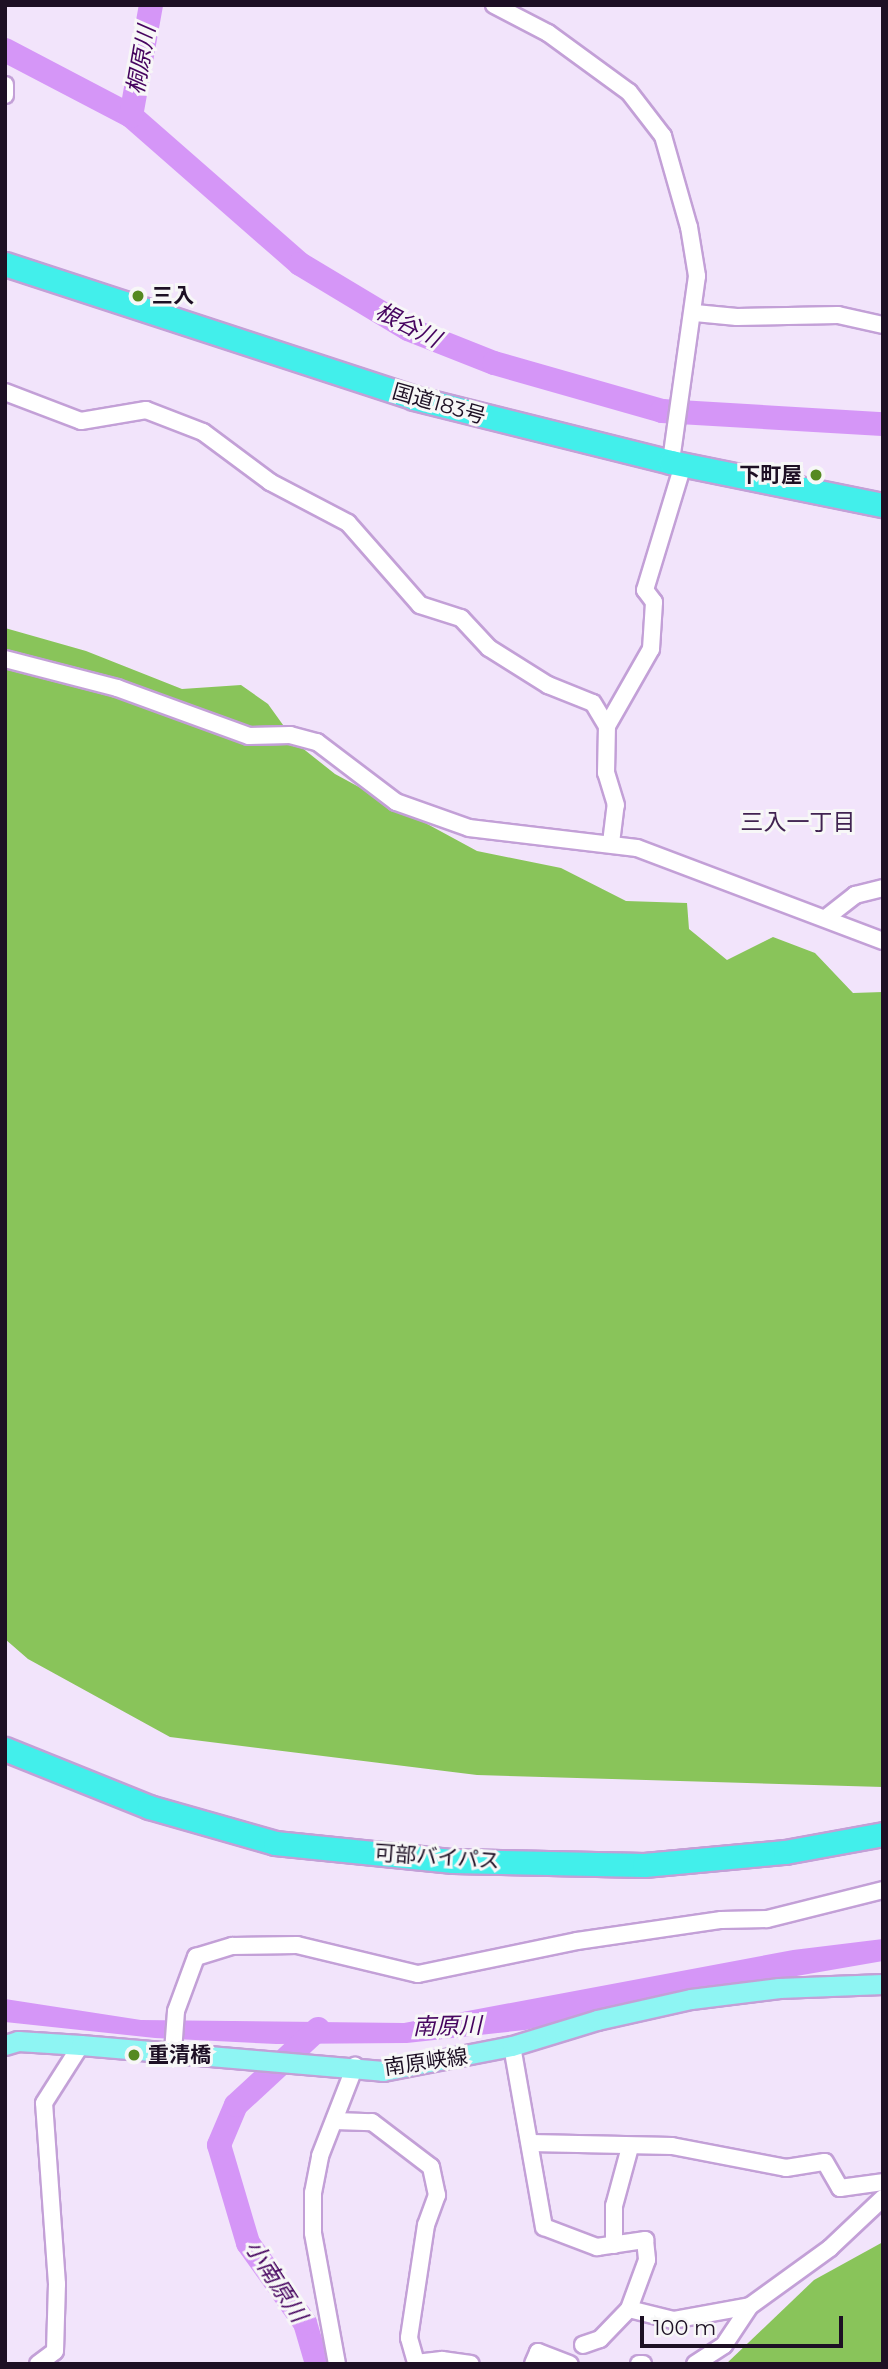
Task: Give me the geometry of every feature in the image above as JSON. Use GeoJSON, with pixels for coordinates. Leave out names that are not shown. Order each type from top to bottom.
{"type":"FeatureCollection","features":[{"type":"Feature","properties":{"kind":"highway","name":"国道183号"},"geometry":{"type":"LineString","coordinates":[[5,264],[414,398],[677,463],[883,505]]}},
{"type":"Feature","properties":{"kind":"highway","name":"可部バイパス"},"geometry":{"type":"LineString","coordinates":[[5,1749],[149,1807],[275,1843],[453,1861],[644,1865],[785,1852],[883,1834]]}},
{"type":"Feature","properties":{"kind":"main road","name":"南原峡線"},"geometry":{"type":"LineString","coordinates":[[5,2045],[18,2041],[173,2048],[383,2071],[512,2046],[597,2020],[691,2000],[779,1988],[883,1984]]}},
{"type":"Feature","properties":{"kind":"street"},"geometry":{"type":"LineString","coordinates":[[494,5],[548,33],[629,92],[649,114],[663,136],[689,228],[697,276],[677,429],[677,463],[645,590],[654,602],[652,649],[607,726],[606,774],[616,805],[611,843]]}},
{"type":"Feature","properties":{"kind":"street"},"geometry":{"type":"LineString","coordinates":[[5,85],[5,95]]}},
{"type":"Feature","properties":{"kind":"street"},"geometry":{"type":"LineString","coordinates":[[692,320],[838,315],[883,325]]}},
{"type":"Feature","properties":{"kind":"street"},"geometry":{"type":"LineString","coordinates":[[5,392],[81,421],[146,410],[203,432],[270,482],[348,523],[420,605],[461,618],[489,648],[548,685],[593,703],[607,726]]}},
{"type":"Feature","properties":{"kind":"street"},"geometry":{"type":"LineString","coordinates":[[5,659],[117,688],[249,736],[290,735],[317,742],[396,802],[469,828],[611,843],[688,864],[883,941]]}},
{"type":"Feature","properties":{"kind":"street"},"geometry":{"type":"LineString","coordinates":[[827,917],[855,895],[883,888]]}},
{"type":"Feature","properties":{"kind":"street"},"geometry":{"type":"LineString","coordinates":[[173,2048],[176,2011],[196,1956],[232,1946],[298,1945],[418,1974],[577,1941],[721,1920],[767,1919],[883,1890]]}},
{"type":"Feature","properties":{"kind":"street"},"geometry":{"type":"LineString","coordinates":[[38,2364],[55,2351],[57,2284],[44,2103],[81,2045]]}},
{"type":"Feature","properties":{"kind":"street"},"geometry":{"type":"LineString","coordinates":[[512,2046],[544,2227],[597,2247],[645,2240],[647,2260],[629,2309],[600,2339],[583,2345]]}},
{"type":"Feature","properties":{"kind":"street"},"geometry":{"type":"LineString","coordinates":[[337,2364],[313,2234],[313,2193],[320,2156],[355,2066]]}},
{"type":"Feature","properties":{"kind":"street"},"geometry":{"type":"LineString","coordinates":[[335,2121],[372,2122],[431,2167],[437,2195],[426,2225],[409,2338],[416,2363],[442,2360],[471,2364]]}},
{"type":"Feature","properties":{"kind":"street"},"geometry":{"type":"LineString","coordinates":[[531,2143],[672,2146],[786,2168],[825,2162],[840,2188],[883,2182]]}},
{"type":"Feature","properties":{"kind":"street"},"geometry":{"type":"LineString","coordinates":[[614,2245],[614,2206],[630,2147]]}},
{"type":"Feature","properties":{"kind":"street"},"geometry":{"type":"LineString","coordinates":[[695,2364],[723,2345],[750,2306],[830,2248],[883,2198]]}},
{"type":"Feature","properties":{"kind":"street"},"geometry":{"type":"LineString","coordinates":[[629,2309],[673,2320],[750,2306]]}},
{"type":"Feature","properties":{"kind":"street"},"geometry":{"type":"LineString","coordinates":[[533,2364],[538,2353],[570,2364]]}},
{"type":"Feature","properties":{"kind":"green space"},"geometry":{"type":"Polygon","coordinates":[[[5,628],[86,651],[182,689],[241,685],[268,704],[296,743],[335,774],[477,851],[561,868],[626,901],[687,903],[689,929],[727,960],[773,937],[815,953],[853,993],[883,992],[883,1787],[477,1775],[170,1737],[28,1659],[5,1639],[5,628]]]}},
{"type":"Feature","properties":{"kind":"green space"},"geometry":{"type":"Polygon","coordinates":[[[883,2242],[883,2364],[726,2364],[814,2280],[883,2242]]]}},
{"type":"Feature","properties":{"kind":"water","name":"南原川"},"geometry":{"type":"Polygon","coordinates":[[[883,1939],[883,1961],[670,1998],[525,2030],[407,2043],[276,2044],[155,2038],[5,2022],[5,1999],[141,2020],[404,2023],[793,1950],[883,1939]]]}},
{"type":"Feature","properties":{"kind":"waterway","name":"桐原川"},"geometry":{"type":"LineString","coordinates":[[131,116],[151,5]]}},
{"type":"Feature","properties":{"kind":"waterway","name":"根谷川"},"geometry":{"type":"LineString","coordinates":[[5,50],[131,116],[300,264],[408,329],[494,363],[662,411],[883,424]]}},
{"type":"Feature","properties":{"kind":"waterway","name":"小南原川"},"geometry":{"type":"LineString","coordinates":[[317,2364],[305,2323],[248,2243],[219,2145],[236,2105],[318,2029]]}},
{"type":"Feature","properties":{"kind":"place","name":"三入"},"geometry":{"type":"Point","coordinates":[138,296]}},
{"type":"Feature","properties":{"kind":"place","name":"下町屋"},"geometry":{"type":"Point","coordinates":[816,475]}},
{"type":"Feature","properties":{"kind":"place","name":"重清橋"},"geometry":{"type":"Point","coordinates":[134,2055]}},
{"type":"Feature","properties":{"kind":"district","name":"三入一丁目"},"geometry":{"type":"Point","coordinates":[798,822]}}]}
